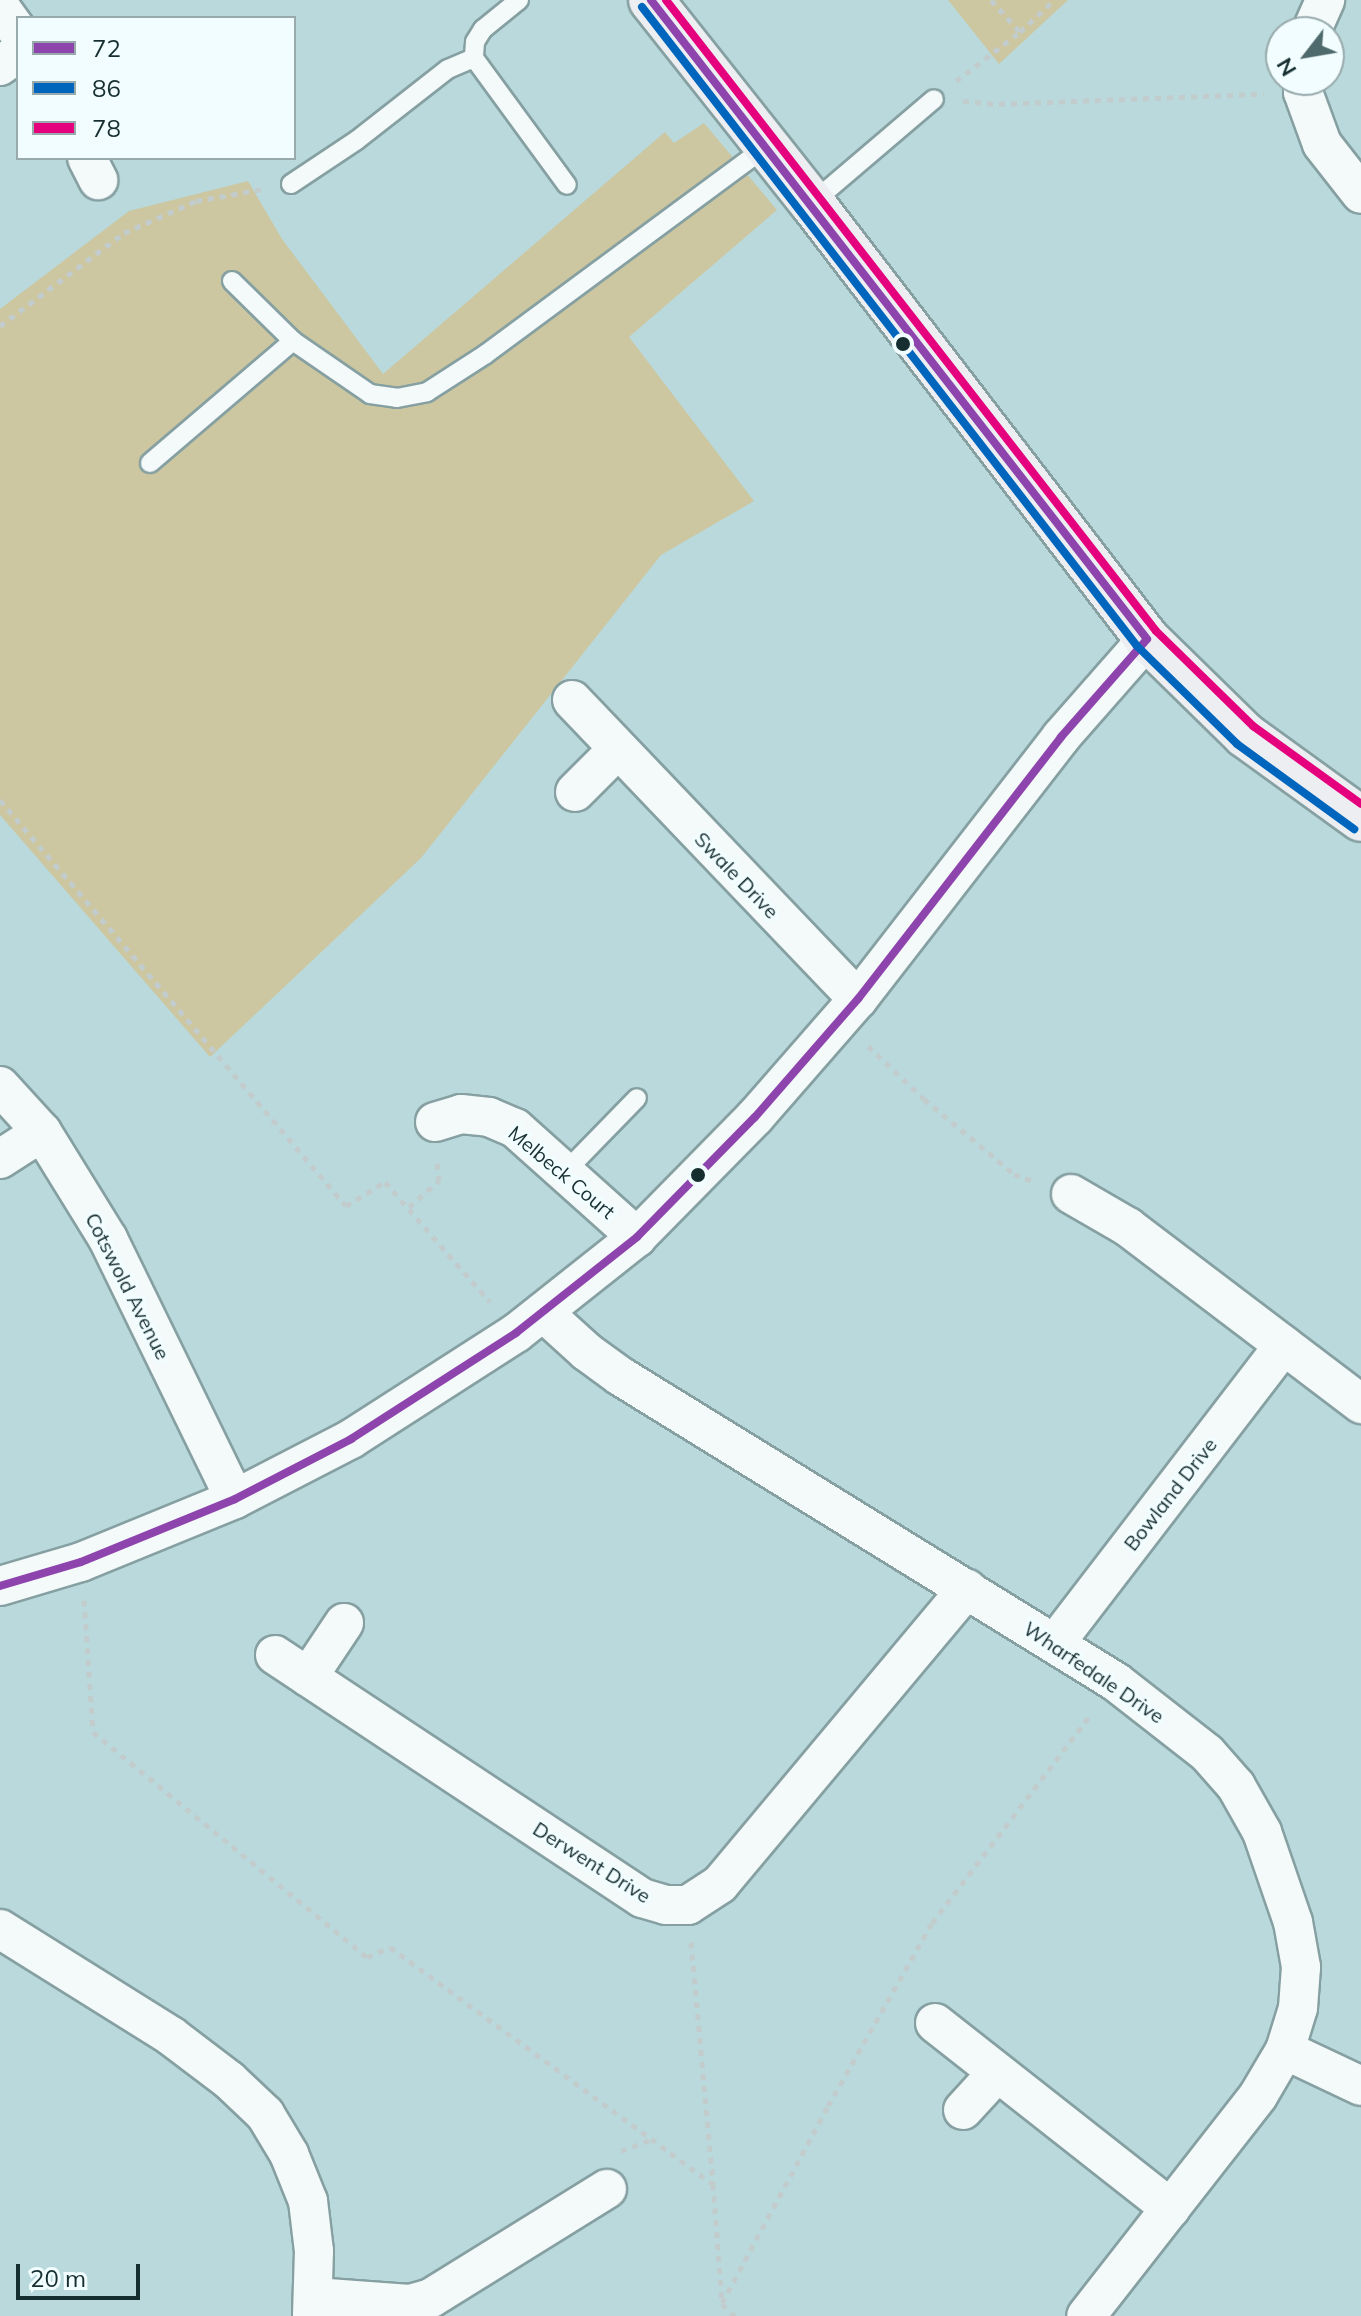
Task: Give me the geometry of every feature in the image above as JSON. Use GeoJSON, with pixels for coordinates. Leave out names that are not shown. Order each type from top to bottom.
{"type":"FeatureCollection","features":[{"type":"Feature","properties":{"kind":"main road"},"geometry":{"type":"LineString","coordinates":[[651,0],[812,203],[1147,639],[1245,735],[1361,819]]}},
{"type":"Feature","properties":{"kind":"street"},"geometry":{"type":"LineString","coordinates":[[0,7],[16,29]]}},
{"type":"Feature","properties":{"kind":"street"},"geometry":{"type":"LineString","coordinates":[[1306,96],[1322,144],[1361,194]]}},
{"type":"Feature","properties":{"kind":"street"},"geometry":{"type":"LineString","coordinates":[[0,1586],[81,1562],[235,1499],[351,1439],[530,1323],[637,1237],[755,1117],[849,1009],[1061,737],[1147,639]]}},
{"type":"Feature","properties":{"kind":"street","name":"Swale Drive"},"geometry":{"type":"LineString","coordinates":[[572,700],[849,1009]]}},
{"type":"Feature","properties":{"kind":"street"},"geometry":{"type":"LineString","coordinates":[[575,792],[617,750]]}},
{"type":"Feature","properties":{"kind":"street","name":"Cotswold Avenue"},"geometry":{"type":"LineString","coordinates":[[0,1086],[42,1132],[108,1239],[235,1499]]}},
{"type":"Feature","properties":{"kind":"street","name":"Melbeck Court"},"geometry":{"type":"LineString","coordinates":[[435,1122],[461,1114],[489,1117],[515,1128],[637,1237]]}},
{"type":"Feature","properties":{"kind":"street"},"geometry":{"type":"LineString","coordinates":[[0,1159],[42,1132]]}},
{"type":"Feature","properties":{"kind":"street"},"geometry":{"type":"LineString","coordinates":[[1071,1194],[1128,1227],[1361,1404]]}},
{"type":"Feature","properties":{"kind":"street","name":"Wharfedale Drive"},"geometry":{"type":"LineString","coordinates":[[530,1323],[587,1352],[620,1376],[1056,1642],[1116,1682],[1207,1753],[1236,1786],[1262,1832],[1293,1922],[1301,1967],[1298,2008],[1285,2050],[1258,2096],[1086,2316]]}},
{"type":"Feature","properties":{"kind":"street","name":"Bowland Drive"},"geometry":{"type":"LineString","coordinates":[[1056,1642],[1284,1345]]}},
{"type":"Feature","properties":{"kind":"street"},"geometry":{"type":"LineString","coordinates":[[688,1905],[720,1884],[967,1589]]}},
{"type":"Feature","properties":{"kind":"street"},"geometry":{"type":"LineString","coordinates":[[308,1677],[344,1623]]}},
{"type":"Feature","properties":{"kind":"street","name":"Derwent Drive"},"geometry":{"type":"LineString","coordinates":[[275,1655],[642,1898],[666,1905],[688,1905]]}},
{"type":"Feature","properties":{"kind":"street"},"geometry":{"type":"LineString","coordinates":[[0,1929],[171,2036],[229,2080],[265,2114],[289,2154],[308,2201],[314,2251],[313,2306],[401,2304],[431,2298],[607,2189]]}},
{"type":"Feature","properties":{"kind":"street"},"geometry":{"type":"LineString","coordinates":[[935,2023],[1171,2209]]}},
{"type":"Feature","properties":{"kind":"street"},"geometry":{"type":"LineString","coordinates":[[1285,2050],[1361,2086]]}},
{"type":"Feature","properties":{"kind":"street"},"geometry":{"type":"LineString","coordinates":[[963,2110],[996,2074]]}},
{"type":"Feature","properties":{"kind":"lane"},"geometry":{"type":"LineString","coordinates":[[519,0],[483,29],[475,42],[474,58],[567,185]]}},
{"type":"Feature","properties":{"kind":"lane"},"geometry":{"type":"LineString","coordinates":[[291,184],[357,140],[448,69],[474,58]]}},
{"type":"Feature","properties":{"kind":"lane"},"geometry":{"type":"LineString","coordinates":[[812,203],[934,99]]}},
{"type":"Feature","properties":{"kind":"lane"},"geometry":{"type":"LineString","coordinates":[[232,281],[293,341],[370,394],[397,398],[427,392],[486,354],[766,147]]}},
{"type":"Feature","properties":{"kind":"lane"},"geometry":{"type":"LineString","coordinates":[[150,463],[293,341]]}},
{"type":"Feature","properties":{"kind":"lane"},"geometry":{"type":"LineString","coordinates":[[565,1172],[637,1098]]}},
{"type":"Feature","properties":{"kind":"path"},"geometry":{"type":"LineString","coordinates":[[991,0],[1020,32]]}},
{"type":"Feature","properties":{"kind":"path"},"geometry":{"type":"LineString","coordinates":[[934,99],[1020,32],[1054,0]]}},
{"type":"Feature","properties":{"kind":"path"},"geometry":{"type":"LineString","coordinates":[[934,99],[999,104],[1265,88]]}},
{"type":"Feature","properties":{"kind":"path"},"geometry":{"type":"LineString","coordinates":[[0,326],[124,233],[196,201],[291,184]]}},
{"type":"Feature","properties":{"kind":"path"},"geometry":{"type":"LineString","coordinates":[[0,800],[346,1206],[385,1182],[530,1323]]}},
{"type":"Feature","properties":{"kind":"path"},"geometry":{"type":"LineString","coordinates":[[849,1009],[924,1099],[1014,1174],[1071,1194]]}},
{"type":"Feature","properties":{"kind":"path"},"geometry":{"type":"LineString","coordinates":[[409,1207],[439,1181],[435,1122]]}},
{"type":"Feature","properties":{"kind":"path"},"geometry":{"type":"LineString","coordinates":[[81,1562],[93,1732],[367,1957],[390,1947],[713,2184]]}},
{"type":"Feature","properties":{"kind":"path"},"geometry":{"type":"LineString","coordinates":[[722,2304],[828,2106],[932,1923],[1116,1682]]}},
{"type":"Feature","properties":{"kind":"path"},"geometry":{"type":"LineString","coordinates":[[688,1905],[722,2304],[735,2316]]}},
{"type":"Feature","properties":{"kind":"shaded area"},"geometry":{"type":"Polygon","coordinates":[[[948,0],[1068,0],[999,64],[948,0]]]}},
{"type":"Feature","properties":{"kind":"shaded area"},"geometry":{"type":"Polygon","coordinates":[[[704,123],[777,210],[629,337],[754,501],[661,555],[421,858],[210,1057],[0,815],[0,309],[129,211],[248,181],[282,239],[383,374],[665,132],[674,143],[704,123]]]}},
{"type":"Feature","properties":{"kind":"transit line","name":"72"},"geometry":{"type":"LineString","coordinates":[[0,1586],[81,1562],[235,1499],[351,1439],[516,1333],[637,1237],[755,1117],[858,999],[1061,737],[1147,639],[651,0]]}},
{"type":"Feature","properties":{"kind":"transit line","name":"78"},"geometry":{"type":"LineString","coordinates":[[666,0],[1156,631],[1253,726],[1361,804]]}},
{"type":"Feature","properties":{"kind":"transit line","name":"86"},"geometry":{"type":"LineString","coordinates":[[642,7],[1137,646],[1237,744],[1354,829]]}}]}
